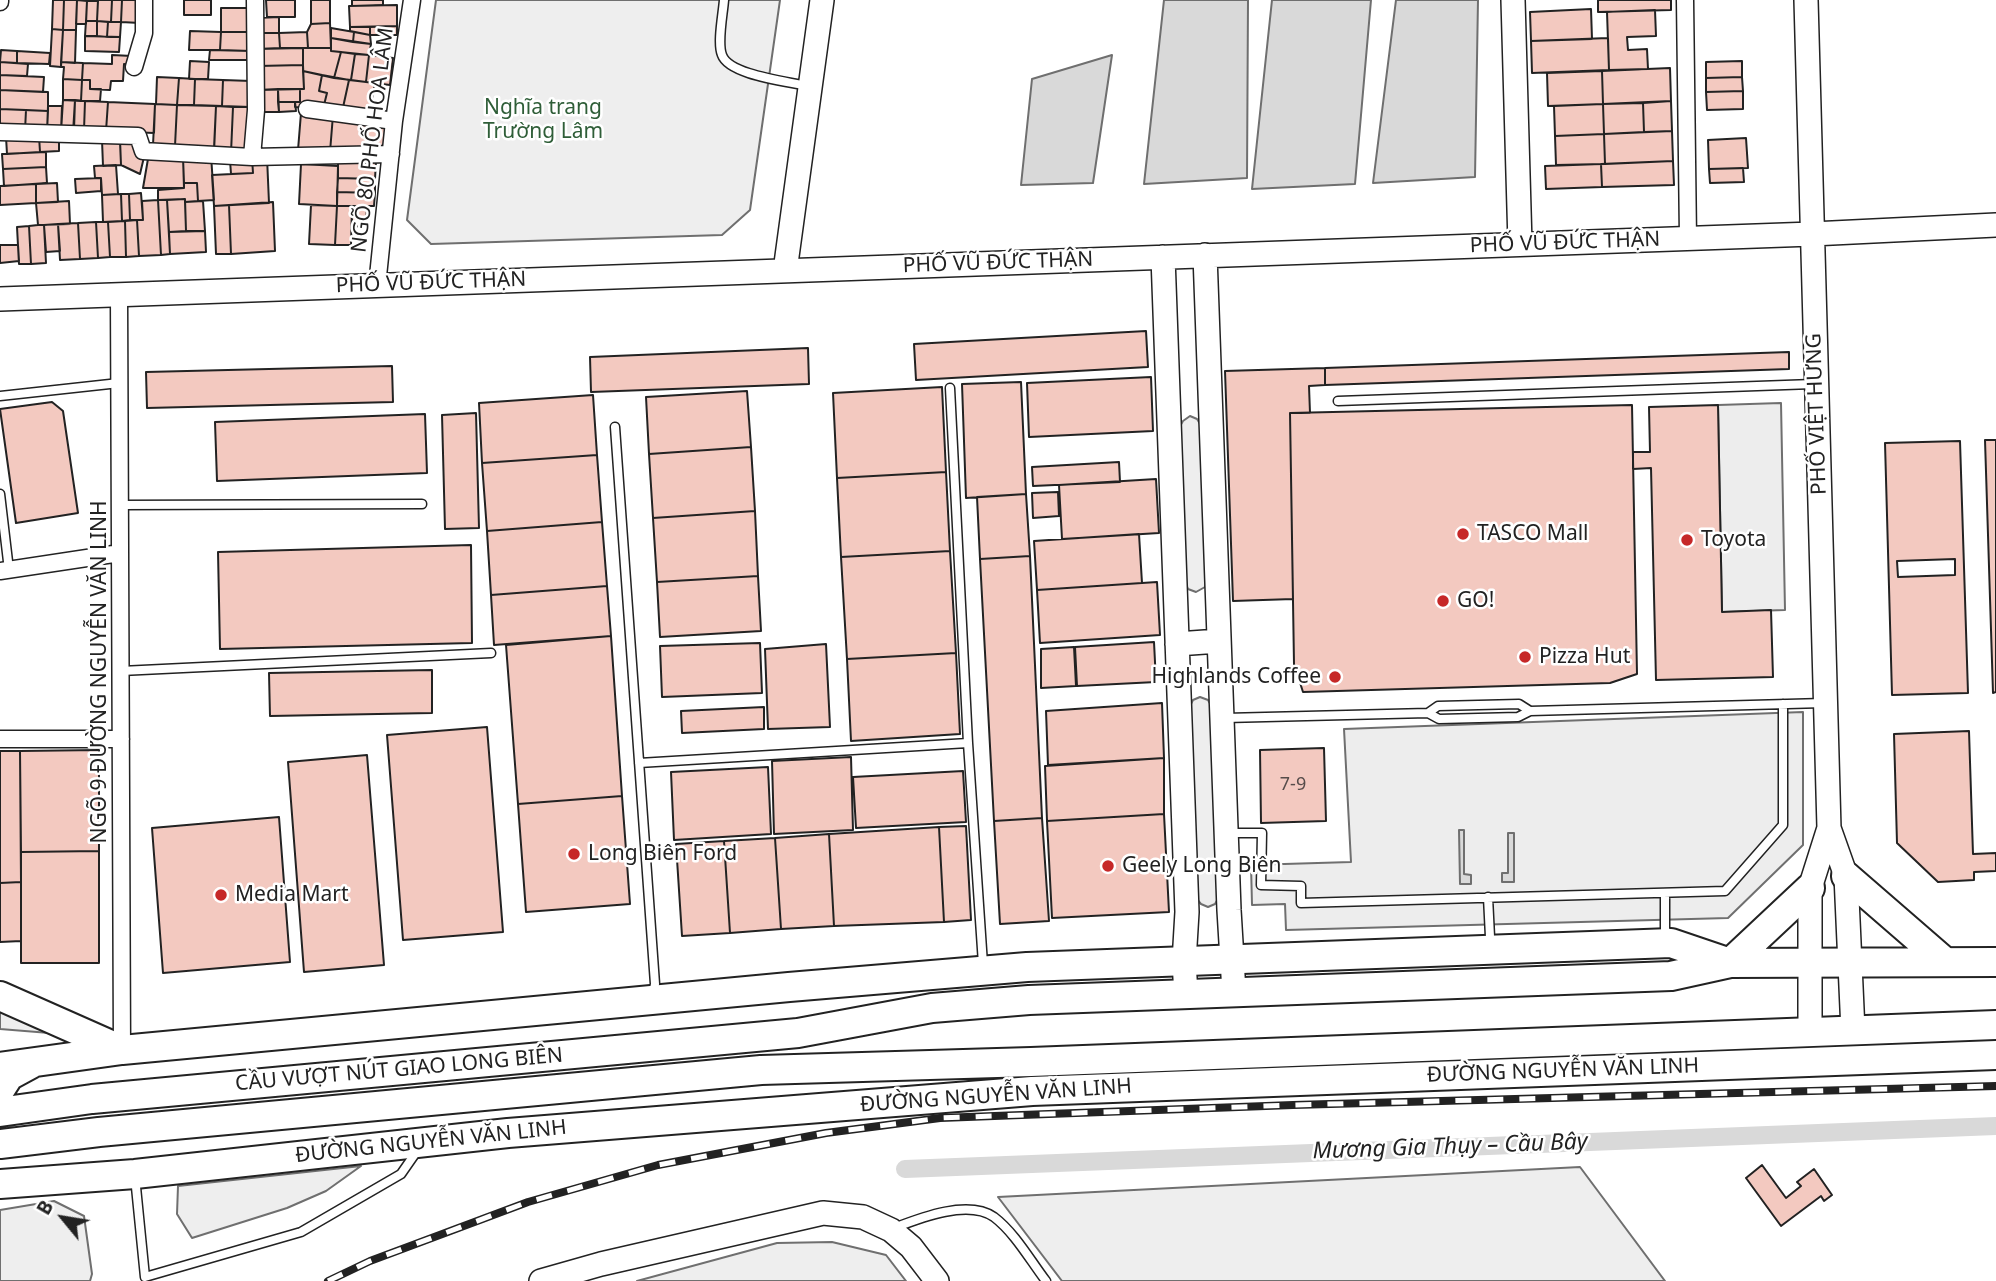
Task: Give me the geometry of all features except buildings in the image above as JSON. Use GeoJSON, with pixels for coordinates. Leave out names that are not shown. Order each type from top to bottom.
{"type":"FeatureCollection","features":[{"type":"Feature","properties":{"kind":"highway"},"geometry":{"type":"LineString","coordinates":[[1846,876],[1944,961]]}},
{"type":"Feature","properties":{"kind":"highway"},"geometry":{"type":"LineString","coordinates":[[1730,963],[1810,888]]}},
{"type":"Feature","properties":{"kind":"highway"},"geometry":{"type":"LineString","coordinates":[[0,1090],[14,1062],[789,987],[984,971],[1671,943],[1730,963]]}},
{"type":"Feature","properties":{"kind":"highway"},"geometry":{"type":"LineString","coordinates":[[789,987],[932,1008],[1028,1000],[1671,976],[1730,963],[1996,962]]}},
{"type":"Feature","properties":{"kind":"highway"},"geometry":{"type":"LineString","coordinates":[[0,996],[122,1050]]}},
{"type":"Feature","properties":{"kind":"highway","name":"CẦU VƯỢT NÚT GIAO LONG BIÊN"},"geometry":{"type":"LineString","coordinates":[[0,1112],[92,1099],[798,1033],[932,1008]]}},
{"type":"Feature","properties":{"kind":"highway","name":"ĐƯỜNG NGUYỄN VĂN LINH"},"geometry":{"type":"LineString","coordinates":[[761,1070],[1996,1025]]}},
{"type":"Feature","properties":{"kind":"highway"},"geometry":{"type":"LineString","coordinates":[[1479,1074],[1480,1045]]}},
{"type":"Feature","properties":{"kind":"highway","name":"ĐƯỜNG NGUYỄN VĂN LINH"},"geometry":{"type":"LineString","coordinates":[[4,1185],[135,1174],[508,1133],[1032,1091],[1996,1055]]}},
{"type":"Feature","properties":{"kind":"highway","name":"CẦU VƯỢT NÚT GIAO LONG BIÊN"},"geometry":{"type":"LineString","coordinates":[[0,1145],[99,1132],[761,1070]]}},
{"type":"Feature","properties":{"kind":"highway"},"geometry":{"type":"LineString","coordinates":[[0,1145],[12,1157],[57,1181]]}},
{"type":"Feature","properties":{"kind":"street"},"geometry":{"type":"LineString","coordinates":[[134,67],[144,33],[144,0]]}},
{"type":"Feature","properties":{"kind":"street"},"geometry":{"type":"LineString","coordinates":[[252,157],[257,110],[255,0]]}},
{"type":"Feature","properties":{"kind":"street","name":"NGÕ 80 PHỐ HOA LÂM"},"geometry":{"type":"LineString","coordinates":[[377,286],[394,121],[412,0]]}},
{"type":"Feature","properties":{"kind":"street"},"geometry":{"type":"LineString","coordinates":[[785,271],[822,0]]}},
{"type":"Feature","properties":{"kind":"street"},"geometry":{"type":"LineString","coordinates":[[1513,0],[1520,244]]}},
{"type":"Feature","properties":{"kind":"street"},"geometry":{"type":"LineString","coordinates":[[1685,0],[1688,238]]}},
{"type":"Feature","properties":{"kind":"street","name":"PHỐ VIỆT HƯNG"},"geometry":{"type":"LineString","coordinates":[[1806,0],[1829,828],[1846,876],[1853,1031]]}},
{"type":"Feature","properties":{"kind":"street"},"geometry":{"type":"LineString","coordinates":[[307,109],[394,121]]}},
{"type":"Feature","properties":{"kind":"street"},"geometry":{"type":"LineString","coordinates":[[0,132],[138,136],[143,151],[252,157],[391,154]]}},
{"type":"Feature","properties":{"kind":"street","name":"PHỐ VŨ ĐỨC THẬN"},"geometry":{"type":"LineString","coordinates":[[0,299],[1812,234],[1996,225]]}},
{"type":"Feature","properties":{"kind":"street"},"geometry":{"type":"LineString","coordinates":[[1205,256],[1234,992]]}},
{"type":"Feature","properties":{"kind":"street"},"geometry":{"type":"LineString","coordinates":[[1163,257],[1187,912],[1184,962],[1186,994]]}},
{"type":"Feature","properties":{"kind":"street","name":"NGÕ 9 ĐƯỜNG NGUYỄN VĂN LINH"},"geometry":{"type":"LineString","coordinates":[[119,295],[122,1050]]}},
{"type":"Feature","properties":{"kind":"street"},"geometry":{"type":"LineString","coordinates":[[5,571],[120,553]]}},
{"type":"Feature","properties":{"kind":"street"},"geometry":{"type":"LineString","coordinates":[[1177,644],[1219,641]]}},
{"type":"Feature","properties":{"kind":"street"},"geometry":{"type":"LineString","coordinates":[[0,739],[121,739]]}},
{"type":"Feature","properties":{"kind":"street","name":"PHỐ VIỆT HƯNG"},"geometry":{"type":"LineString","coordinates":[[1811,1032],[1810,888],[1829,828]]}},
{"type":"Feature","properties":{"kind":"street"},"geometry":{"type":"LineString","coordinates":[[541,1281],[601,1264],[824,1213],[863,1217],[891,1230],[911,1247],[937,1281]]}},
{"type":"Feature","properties":{"kind":"lane"},"geometry":{"type":"LineString","coordinates":[[724,0],[720,52],[725,61],[737,69],[810,86]]}},
{"type":"Feature","properties":{"kind":"lane"},"geometry":{"type":"LineString","coordinates":[[0,396],[119,383]]}},
{"type":"Feature","properties":{"kind":"lane"},"geometry":{"type":"LineString","coordinates":[[1338,401],[1816,384]]}},
{"type":"Feature","properties":{"kind":"lane"},"geometry":{"type":"LineString","coordinates":[[950,388],[968,743],[984,971]]}},
{"type":"Feature","properties":{"kind":"lane"},"geometry":{"type":"LineString","coordinates":[[615,427],[655,984],[652,1000]]}},
{"type":"Feature","properties":{"kind":"lane"},"geometry":{"type":"LineString","coordinates":[[0,494],[5,571]]}},
{"type":"Feature","properties":{"kind":"lane"},"geometry":{"type":"LineString","coordinates":[[120,505],[422,504]]}},
{"type":"Feature","properties":{"kind":"lane"},"geometry":{"type":"LineString","coordinates":[[121,671],[491,653]]}},
{"type":"Feature","properties":{"kind":"lane"},"geometry":{"type":"LineString","coordinates":[[1428,713],[1438,706],[1519,704],[1530,711]]}},
{"type":"Feature","properties":{"kind":"lane"},"geometry":{"type":"LineString","coordinates":[[1226,833],[1262,833],[1261,885],[1301,886],[1301,903],[1725,891],[1783,825],[1783,704]]}},
{"type":"Feature","properties":{"kind":"lane"},"geometry":{"type":"LineString","coordinates":[[1222,718],[1428,713],[1439,719],[1518,717],[1530,711],[1824,704]]}},
{"type":"Feature","properties":{"kind":"lane"},"geometry":{"type":"LineString","coordinates":[[639,763],[968,743]]}},
{"type":"Feature","properties":{"kind":"lane"},"geometry":{"type":"LineString","coordinates":[[1665,893],[1665,929],[1671,943]]}},
{"type":"Feature","properties":{"kind":"lane"},"geometry":{"type":"LineString","coordinates":[[1488,897],[1490,937],[1498,950]]}},
{"type":"Feature","properties":{"kind":"lane"},"geometry":{"type":"LineString","coordinates":[[135,1174],[145,1277],[301,1232],[401,1174],[423,1142]]}},
{"type":"Feature","properties":{"kind":"lane"},"geometry":{"type":"LineString","coordinates":[[891,1230],[924,1216],[953,1211],[977,1211],[993,1216],[1046,1281]]}},
{"type":"Feature","properties":{"kind":"green space","name":"Nghĩa trang Trường Lâm"},"geometry":{"type":"Polygon","coordinates":[[[436,0],[780,0],[750,210],[722,235],[431,244],[407,220],[436,0]]]}},
{"type":"Feature","properties":{"kind":"green space"},"geometry":{"type":"Polygon","coordinates":[[[1190,416],[1197,419],[1202,427],[1207,579],[1205,587],[1196,592],[1188,589],[1184,579],[1179,428],[1190,416]]]}},
{"type":"Feature","properties":{"kind":"green space"},"geometry":{"type":"Polygon","coordinates":[[[1200,697],[1208,700],[1212,707],[1219,897],[1215,904],[1208,907],[1196,898],[1189,708],[1193,700],[1200,697]]]}},
{"type":"Feature","properties":{"kind":"green space"},"geometry":{"type":"Polygon","coordinates":[[[0,997],[74,1035],[0,1029],[0,997]]]}},
{"type":"Feature","properties":{"kind":"green space"},"geometry":{"type":"Polygon","coordinates":[[[361,1166],[326,1191],[287,1208],[192,1238],[177,1214],[178,1186],[361,1166]]]}},
{"type":"Feature","properties":{"kind":"green space"},"geometry":{"type":"Polygon","coordinates":[[[1580,1167],[1665,1281],[1062,1281],[998,1197],[1580,1167]]]}},
{"type":"Feature","properties":{"kind":"green space"},"geometry":{"type":"Polygon","coordinates":[[[54,1201],[84,1216],[92,1274],[90,1281],[0,1281],[0,1210],[54,1201]]]}},
{"type":"Feature","properties":{"kind":"green space"},"geometry":{"type":"Polygon","coordinates":[[[832,1242],[886,1255],[906,1281],[637,1281],[777,1243],[832,1242]]]}},
{"type":"Feature","properties":{"kind":"shaded area"},"geometry":{"type":"Polygon","coordinates":[[[1164,0],[1248,0],[1247,178],[1144,184],[1164,0]]]}},
{"type":"Feature","properties":{"kind":"shaded area"},"geometry":{"type":"Polygon","coordinates":[[[1272,0],[1371,0],[1355,184],[1252,189],[1272,0]]]}},
{"type":"Feature","properties":{"kind":"shaded area"},"geometry":{"type":"Polygon","coordinates":[[[1396,0],[1478,0],[1475,177],[1373,183],[1396,0]]]}},
{"type":"Feature","properties":{"kind":"shaded area"},"geometry":{"type":"Polygon","coordinates":[[[1112,55],[1093,183],[1021,185],[1032,79],[1112,55]]]}},
{"type":"Feature","properties":{"kind":"shaded area"},"geometry":{"type":"Polygon","coordinates":[[[1781,403],[1785,610],[1722,612],[1718,405],[1781,403]]]}},
{"type":"Feature","properties":{"kind":"shaded area"},"geometry":{"type":"Polygon","coordinates":[[[1803,712],[1803,845],[1728,918],[1286,930],[1285,904],[1252,905],[1251,865],[1351,862],[1344,729],[1803,712]]]}},
{"type":"Feature","properties":{"kind":"shaded area"},"geometry":{"type":"Polygon","coordinates":[[[1459,830],[1464,830],[1464,874],[1471,875],[1471,884],[1460,884],[1459,830]]]}},
{"type":"Feature","properties":{"kind":"shaded area"},"geometry":{"type":"Polygon","coordinates":[[[1508,833],[1514,833],[1514,882],[1502,882],[1502,873],[1508,873],[1508,833]]]}},
{"type":"Feature","properties":{"kind":"waterway","name":"Mương Gia Thụy – Cầu Bây"},"geometry":{"type":"LineString","coordinates":[[905,1169],[1996,1126]]}},
{"type":"Feature","properties":{"kind":"railway"},"geometry":{"type":"LineString","coordinates":[[328,1281],[370,1261],[528,1202],[658,1165],[826,1133],[940,1118],[1293,1105],[1996,1086]]}},
{"type":"Feature","properties":{"kind":"place","name":"TASCO Mall"},"geometry":{"type":"Point","coordinates":[1463,534]}},
{"type":"Feature","properties":{"kind":"place","name":"Toyota"},"geometry":{"type":"Point","coordinates":[1687,540]}},
{"type":"Feature","properties":{"kind":"place","name":"GO!"},"geometry":{"type":"Point","coordinates":[1443,601]}},
{"type":"Feature","properties":{"kind":"place","name":"Pizza Hut"},"geometry":{"type":"Point","coordinates":[1525,657]}},
{"type":"Feature","properties":{"kind":"place","name":"Highlands Coffee"},"geometry":{"type":"Point","coordinates":[1335,677]}},
{"type":"Feature","properties":{"kind":"place","name":"Long Biên Ford"},"geometry":{"type":"Point","coordinates":[574,854]}},
{"type":"Feature","properties":{"kind":"place","name":"Geely Long Biên"},"geometry":{"type":"Point","coordinates":[1108,866]}},
{"type":"Feature","properties":{"kind":"place","name":"Media Mart"},"geometry":{"type":"Point","coordinates":[221,895]}}]}
